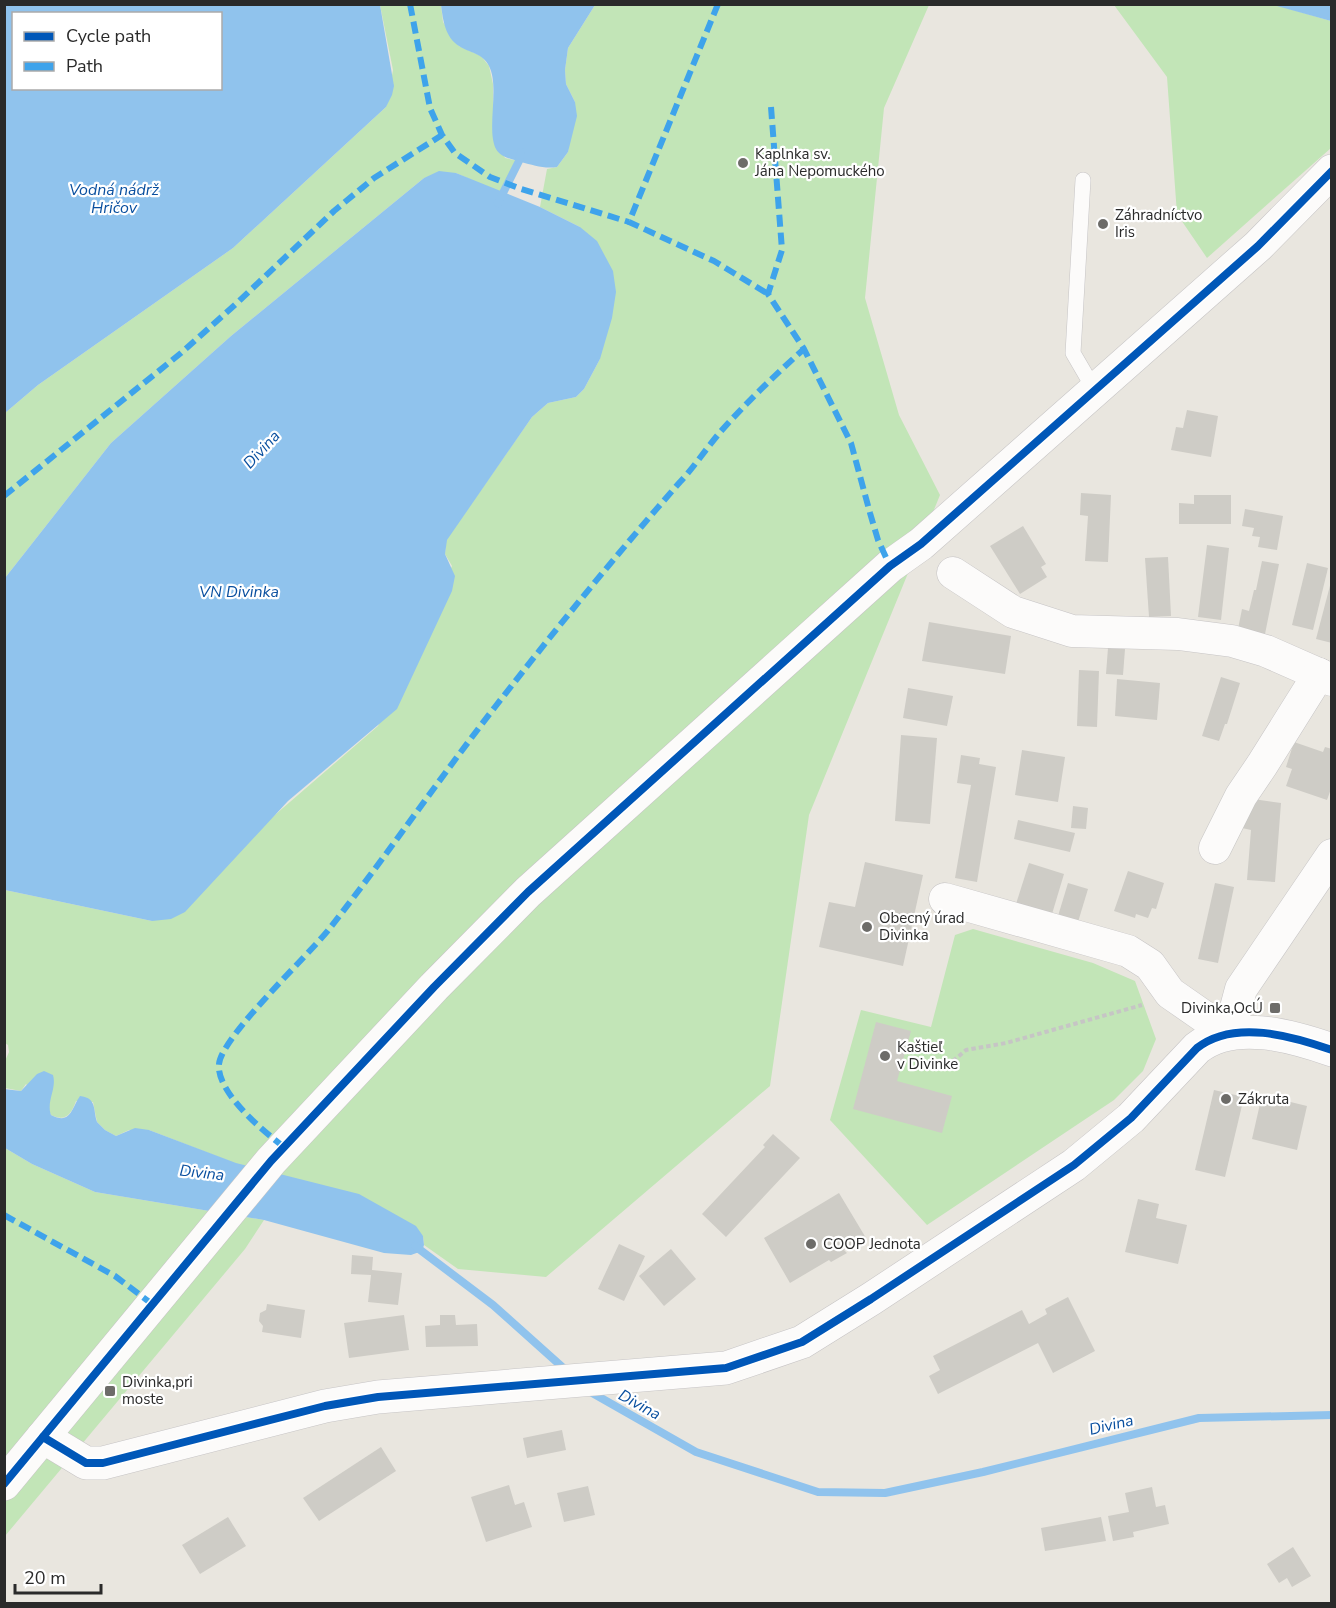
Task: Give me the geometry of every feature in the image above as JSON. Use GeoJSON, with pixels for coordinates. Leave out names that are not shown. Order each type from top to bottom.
{"type":"FeatureCollection","features":[{"type":"Feature","properties":{"kind":"main road"},"geometry":{"type":"LineString","coordinates":[[4,1484],[271,1161],[434,987],[528,892],[890,566],[921,544],[1258,246],[1332,171]]}},
{"type":"Feature","properties":{"kind":"main road"},"geometry":{"type":"LineString","coordinates":[[43,1437],[86,1463],[103,1463],[325,1406],[378,1397],[726,1368],[802,1342],[1074,1165],[1131,1118],[1197,1048],[1215,1037],[1249,1032],[1292,1038],[1332,1050]]}},
{"type":"Feature","properties":{"kind":"street"},"geometry":{"type":"LineString","coordinates":[[953,573],[1013,612],[1072,631],[1178,634],[1232,641],[1266,651],[1325,677],[1241,796],[1215,848]]}},
{"type":"Feature","properties":{"kind":"street"},"geometry":{"type":"LineString","coordinates":[[945,898],[1128,951],[1150,965],[1170,993],[1229,1034],[1241,989],[1332,855]]}},
{"type":"Feature","properties":{"kind":"lane"},"geometry":{"type":"LineString","coordinates":[[1083,180],[1073,352],[1094,389]]}},
{"type":"Feature","properties":{"kind":"path"},"geometry":{"type":"LineString","coordinates":[[953,1061],[966,1050],[1006,1042],[1144,1005],[1170,993]]}},
{"type":"Feature","properties":{"kind":"green space"},"geometry":{"type":"Polygon","coordinates":[[[380,5],[441,5],[443,22],[459,46],[481,56],[489,66],[493,84],[494,134],[505,158],[519,161],[503,194],[456,173],[424,178],[231,336],[111,443],[5,578],[5,413],[38,385],[233,248],[386,107],[393,70],[380,5]]]}},
{"type":"Feature","properties":{"kind":"green space"},"geometry":{"type":"Polygon","coordinates":[[[595,5],[929,5],[884,108],[865,298],[899,415],[940,495],[809,815],[770,1086],[546,1277],[458,1269],[424,1245],[423,1236],[149,1130],[129,1130],[116,1136],[97,1122],[93,1102],[76,1101],[70,1113],[60,1118],[51,1115],[48,1108],[26,1084],[21,1091],[5,1088],[5,1061],[9,1052],[8,1045],[5,1043],[5,890],[152,921],[378,726],[452,566],[445,554],[446,540],[532,417],[548,403],[576,397],[584,389],[600,359],[580,227],[540,207],[547,169],[557,167],[568,152],[575,102],[566,84],[568,48],[595,5]]]}},
{"type":"Feature","properties":{"kind":"green space"},"geometry":{"type":"Polygon","coordinates":[[[1114,5],[1276,5],[1331,21],[1331,148],[1207,258],[1177,214],[1167,77],[1114,5]]]}},
{"type":"Feature","properties":{"kind":"green space"},"geometry":{"type":"Polygon","coordinates":[[[973,929],[1093,963],[1135,981],[1156,1039],[1143,1071],[1114,1100],[927,1225],[830,1120],[861,1010],[931,1027],[955,935],[973,929]]]}},
{"type":"Feature","properties":{"kind":"green space"},"geometry":{"type":"Polygon","coordinates":[[[5,1148],[32,1164],[95,1192],[264,1220],[245,1249],[5,1536],[5,1148]]]}},
{"type":"Feature","properties":{"kind":"water","name":"Vodná nádrž Hričov"},"geometry":{"type":"Polygon","coordinates":[[[5,4],[380,5],[394,86],[386,107],[233,248],[38,385],[5,413],[5,4]]]}},
{"type":"Feature","properties":{"kind":"water"},"geometry":{"type":"Polygon","coordinates":[[[441,5],[595,5],[568,48],[566,84],[575,102],[577,116],[568,152],[557,167],[530,164],[507,158],[498,152],[493,141],[493,85],[489,66],[483,58],[454,42],[444,22],[441,5]]]}},
{"type":"Feature","properties":{"kind":"water"},"geometry":{"type":"Polygon","coordinates":[[[1331,5],[1331,21],[1277,6],[1331,5]]]}},
{"type":"Feature","properties":{"kind":"water","name":"VN Divinka"},"geometry":{"type":"Polygon","coordinates":[[[439,171],[456,173],[540,207],[580,227],[597,241],[613,271],[616,292],[612,318],[600,359],[584,389],[576,397],[548,403],[532,417],[447,540],[445,554],[455,576],[452,591],[397,709],[288,801],[185,912],[171,919],[152,921],[5,890],[5,578],[111,443],[231,336],[424,178],[439,171]]]}},
{"type":"Feature","properties":{"kind":"water"},"geometry":{"type":"Polygon","coordinates":[[[44,1071],[53,1075],[54,1080],[50,1105],[51,1115],[58,1118],[67,1117],[80,1096],[85,1097],[92,1102],[97,1122],[116,1136],[135,1128],[149,1130],[236,1163],[359,1194],[416,1226],[423,1236],[422,1251],[411,1255],[384,1253],[264,1220],[95,1192],[32,1164],[5,1148],[4,1089],[21,1091],[37,1074],[44,1071]]]}},
{"type":"Feature","properties":{"kind":"building"},"geometry":{"type":"Polygon","coordinates":[[[1187,410],[1218,416],[1211,457],[1171,450],[1176,427],[1183,428],[1187,410]]]}},
{"type":"Feature","properties":{"kind":"building"},"geometry":{"type":"Polygon","coordinates":[[[1081,493],[1111,495],[1108,562],[1085,561],[1088,516],[1080,515],[1081,493]]]}},
{"type":"Feature","properties":{"kind":"building"},"geometry":{"type":"Polygon","coordinates":[[[1194,495],[1231,495],[1231,524],[1179,524],[1179,503],[1194,504],[1194,495]]]}},
{"type":"Feature","properties":{"kind":"building"},"geometry":{"type":"Polygon","coordinates":[[[1245,509],[1283,516],[1277,550],[1258,547],[1260,537],[1252,536],[1254,528],[1242,526],[1245,509]]]}},
{"type":"Feature","properties":{"kind":"building"},"geometry":{"type":"Polygon","coordinates":[[[1023,526],[1046,564],[1041,567],[1047,577],[1020,594],[990,546],[1023,526]]]}},
{"type":"Feature","properties":{"kind":"building"},"geometry":{"type":"Polygon","coordinates":[[[1207,545],[1229,548],[1221,620],[1198,617],[1207,545]]]}},
{"type":"Feature","properties":{"kind":"building"},"geometry":{"type":"Polygon","coordinates":[[[1168,557],[1171,616],[1149,617],[1145,558],[1168,557]]]}},
{"type":"Feature","properties":{"kind":"building"},"geometry":{"type":"Polygon","coordinates":[[[1262,561],[1279,564],[1265,634],[1238,629],[1242,609],[1249,611],[1262,561]]]}},
{"type":"Feature","properties":{"kind":"building"},"geometry":{"type":"Polygon","coordinates":[[[1307,563],[1328,568],[1313,630],[1292,625],[1307,563]]]}},
{"type":"Feature","properties":{"kind":"building"},"geometry":{"type":"Polygon","coordinates":[[[1332,578],[1332,643],[1316,639],[1332,578]]]}},
{"type":"Feature","properties":{"kind":"building"},"geometry":{"type":"Polygon","coordinates":[[[929,622],[1011,636],[1005,674],[922,661],[929,622]]]}},
{"type":"Feature","properties":{"kind":"building"},"geometry":{"type":"Polygon","coordinates":[[[1108,648],[1125,649],[1123,675],[1106,674],[1108,648]]]}},
{"type":"Feature","properties":{"kind":"building"},"geometry":{"type":"Polygon","coordinates":[[[1079,670],[1099,671],[1097,727],[1077,726],[1079,670]]]}},
{"type":"Feature","properties":{"kind":"building"},"geometry":{"type":"Polygon","coordinates":[[[1221,677],[1240,683],[1219,741],[1202,736],[1221,677]]]}},
{"type":"Feature","properties":{"kind":"building"},"geometry":{"type":"Polygon","coordinates":[[[1117,679],[1160,683],[1157,720],[1115,716],[1117,679]]]}},
{"type":"Feature","properties":{"kind":"building"},"geometry":{"type":"Polygon","coordinates":[[[908,688],[953,696],[947,726],[903,718],[908,688]]]}},
{"type":"Feature","properties":{"kind":"building"},"geometry":{"type":"Polygon","coordinates":[[[901,735],[937,738],[930,824],[895,821],[901,735]]]}},
{"type":"Feature","properties":{"kind":"building"},"geometry":{"type":"Polygon","coordinates":[[[1294,742],[1323,752],[1325,747],[1332,749],[1332,786],[1327,800],[1286,786],[1292,769],[1286,767],[1294,742]]]}},
{"type":"Feature","properties":{"kind":"building"},"geometry":{"type":"Polygon","coordinates":[[[1022,750],[1065,757],[1058,802],[1015,795],[1022,750]]]}},
{"type":"Feature","properties":{"kind":"building"},"geometry":{"type":"Polygon","coordinates":[[[961,755],[980,758],[979,764],[996,767],[977,882],[955,878],[971,785],[957,783],[961,755]]]}},
{"type":"Feature","properties":{"kind":"building"},"geometry":{"type":"Polygon","coordinates":[[[1246,798],[1281,803],[1275,882],[1247,880],[1251,830],[1242,828],[1246,798]]]}},
{"type":"Feature","properties":{"kind":"building"},"geometry":{"type":"Polygon","coordinates":[[[1073,806],[1088,808],[1086,829],[1071,828],[1073,806]]]}},
{"type":"Feature","properties":{"kind":"building"},"geometry":{"type":"Polygon","coordinates":[[[1018,820],[1075,833],[1070,852],[1014,839],[1018,820]]]}},
{"type":"Feature","properties":{"kind":"building","name":"Obecný úrad Divinka"},"geometry":{"type":"Polygon","coordinates":[[[865,862],[923,875],[903,966],[819,947],[829,902],[855,907],[865,862]]]}},
{"type":"Feature","properties":{"kind":"building"},"geometry":{"type":"Polygon","coordinates":[[[1029,863],[1064,874],[1052,914],[1016,904],[1029,863]]]}},
{"type":"Feature","properties":{"kind":"building"},"geometry":{"type":"Polygon","coordinates":[[[1128,871],[1164,883],[1156,909],[1152,908],[1148,918],[1136,914],[1135,918],[1114,911],[1128,871]]]}},
{"type":"Feature","properties":{"kind":"building"},"geometry":{"type":"Polygon","coordinates":[[[1068,883],[1088,889],[1078,922],[1058,916],[1068,883]]]}},
{"type":"Feature","properties":{"kind":"building"},"geometry":{"type":"Polygon","coordinates":[[[1215,883],[1234,887],[1218,963],[1198,959],[1215,883]]]}},
{"type":"Feature","properties":{"kind":"building","name":"Kaštieľ v Divinke"},"geometry":{"type":"Polygon","coordinates":[[[876,1022],[911,1031],[897,1081],[952,1096],[942,1133],[853,1109],[876,1022]]]}},
{"type":"Feature","properties":{"kind":"building"},"geometry":{"type":"Polygon","coordinates":[[[1214,1090],[1244,1097],[1225,1177],[1195,1170],[1214,1090]]]}},
{"type":"Feature","properties":{"kind":"building"},"geometry":{"type":"Polygon","coordinates":[[[1262,1095],[1307,1106],[1297,1150],[1252,1139],[1262,1095]]]}},
{"type":"Feature","properties":{"kind":"building"},"geometry":{"type":"Polygon","coordinates":[[[773,1134],[800,1158],[726,1237],[702,1214],[765,1147],[763,1145],[773,1134]]]}},
{"type":"Feature","properties":{"kind":"building","name":"COOP Jednota"},"geometry":{"type":"Polygon","coordinates":[[[839,1193],[866,1238],[844,1250],[847,1253],[831,1262],[829,1260],[790,1283],[764,1238],[839,1193]]]}},
{"type":"Feature","properties":{"kind":"building"},"geometry":{"type":"Polygon","coordinates":[[[1138,1199],[1159,1204],[1156,1218],[1187,1225],[1178,1264],[1125,1252],[1138,1199]]]}},
{"type":"Feature","properties":{"kind":"building"},"geometry":{"type":"Polygon","coordinates":[[[619,1244],[645,1256],[624,1301],[598,1289],[619,1244]]]}},
{"type":"Feature","properties":{"kind":"building"},"geometry":{"type":"Polygon","coordinates":[[[671,1249],[696,1279],[664,1306],[639,1276],[671,1249]]]}},
{"type":"Feature","properties":{"kind":"building"},"geometry":{"type":"Polygon","coordinates":[[[352,1255],[373,1257],[372,1270],[402,1273],[398,1305],[368,1302],[371,1275],[351,1274],[352,1255]]]}},
{"type":"Feature","properties":{"kind":"building"},"geometry":{"type":"Polygon","coordinates":[[[1068,1297],[1095,1351],[1053,1373],[1038,1343],[938,1394],[929,1376],[940,1370],[933,1356],[1022,1310],[1029,1324],[1047,1314],[1045,1309],[1068,1297]]]}},
{"type":"Feature","properties":{"kind":"building"},"geometry":{"type":"Polygon","coordinates":[[[267,1304],[305,1310],[301,1338],[262,1332],[263,1326],[259,1321],[260,1313],[266,1310],[267,1304]]]}},
{"type":"Feature","properties":{"kind":"building"},"geometry":{"type":"Polygon","coordinates":[[[404,1315],[409,1350],[349,1358],[344,1323],[404,1315]]]}},
{"type":"Feature","properties":{"kind":"building"},"geometry":{"type":"Polygon","coordinates":[[[440,1315],[455,1315],[456,1325],[477,1324],[478,1346],[426,1347],[425,1326],[440,1325],[440,1315]]]}},
{"type":"Feature","properties":{"kind":"building"},"geometry":{"type":"Polygon","coordinates":[[[562,1430],[566,1450],[527,1458],[523,1438],[562,1430]]]}},
{"type":"Feature","properties":{"kind":"building"},"geometry":{"type":"Polygon","coordinates":[[[381,1447],[396,1471],[319,1521],[303,1498],[381,1447]]]}},
{"type":"Feature","properties":{"kind":"building"},"geometry":{"type":"Polygon","coordinates":[[[509,1485],[515,1505],[524,1502],[532,1527],[486,1542],[471,1497],[509,1485]]]}},
{"type":"Feature","properties":{"kind":"building"},"geometry":{"type":"Polygon","coordinates":[[[588,1486],[595,1515],[564,1522],[557,1493],[588,1486]]]}},
{"type":"Feature","properties":{"kind":"building"},"geometry":{"type":"Polygon","coordinates":[[[1152,1487],[1156,1507],[1165,1505],[1169,1524],[1133,1532],[1134,1537],[1113,1541],[1108,1516],[1129,1512],[1125,1493],[1152,1487]]]}},
{"type":"Feature","properties":{"kind":"building"},"geometry":{"type":"Polygon","coordinates":[[[228,1517],[246,1546],[200,1574],[182,1545],[228,1517]]]}},
{"type":"Feature","properties":{"kind":"building"},"geometry":{"type":"Polygon","coordinates":[[[1101,1517],[1106,1541],[1045,1551],[1041,1528],[1101,1517]]]}},
{"type":"Feature","properties":{"kind":"building"},"geometry":{"type":"Polygon","coordinates":[[[1293,1547],[1311,1576],[1292,1587],[1287,1578],[1279,1583],[1267,1564],[1293,1547]]]}},
{"type":"Feature","properties":{"kind":"waterway","name":"Divina"},"geometry":{"type":"LineString","coordinates":[[498,203],[519,161],[521,152]]}},
{"type":"Feature","properties":{"kind":"waterway","name":"Divina"},"geometry":{"type":"LineString","coordinates":[[415,1246],[493,1305],[569,1373]]}},
{"type":"Feature","properties":{"kind":"waterway","name":"Divina"},"geometry":{"type":"LineString","coordinates":[[587,1390],[696,1452],[818,1492],[885,1493],[983,1472],[1199,1418],[1332,1415]]}},
{"type":"Feature","properties":{"kind":"marked path"},"geometry":{"type":"LineString","coordinates":[[410,4],[430,108],[442,135],[455,153],[490,177],[521,189],[629,222]]}},
{"type":"Feature","properties":{"kind":"marked path"},"geometry":{"type":"LineString","coordinates":[[718,4],[629,222],[714,261],[768,294]]}},
{"type":"Feature","properties":{"kind":"marked path"},"geometry":{"type":"LineString","coordinates":[[771,107],[782,250],[768,294],[804,349],[851,443],[878,540],[890,566]]}},
{"type":"Feature","properties":{"kind":"marked path"},"geometry":{"type":"LineString","coordinates":[[4,496],[181,353],[334,211],[374,178],[442,135]]}},
{"type":"Feature","properties":{"kind":"marked path"},"geometry":{"type":"LineString","coordinates":[[284,1147],[243,1110],[225,1087],[220,1075],[219,1064],[224,1051],[250,1016],[330,928],[495,707],[609,565],[686,476],[722,430],[804,349]]}},
{"type":"Feature","properties":{"kind":"marked path"},"geometry":{"type":"LineString","coordinates":[[4,1215],[115,1276],[152,1304]]}},
{"type":"Feature","properties":{"kind":"cycle path"},"geometry":{"type":"LineString","coordinates":[[4,1484],[271,1161],[434,987],[528,892],[890,566],[921,544],[1258,246],[1332,171]]}},
{"type":"Feature","properties":{"kind":"cycle path"},"geometry":{"type":"LineString","coordinates":[[43,1437],[86,1463],[103,1463],[325,1406],[378,1397],[726,1368],[802,1342],[1074,1165],[1131,1118],[1197,1048],[1212,1039],[1228,1034],[1263,1033],[1299,1040],[1332,1050]]}},
{"type":"Feature","properties":{"kind":"place","name":"Kaplnka sv. Jána Nepomuckého"},"geometry":{"type":"Point","coordinates":[743,163]}},
{"type":"Feature","properties":{"kind":"place","name":"Záhradníctvo Iris"},"geometry":{"type":"Point","coordinates":[1103,224]}},
{"type":"Feature","properties":{"kind":"place","name":"Obecný úrad Divinka"},"geometry":{"type":"Point","coordinates":[867,927]}},
{"type":"Feature","properties":{"kind":"place","name":"Divinka,OcÚ"},"geometry":{"type":"Point","coordinates":[1275,1008]}},
{"type":"Feature","properties":{"kind":"place","name":"Kaštieľ v Divinke"},"geometry":{"type":"Point","coordinates":[885,1056]}},
{"type":"Feature","properties":{"kind":"place","name":"Zákruta"},"geometry":{"type":"Point","coordinates":[1226,1099]}},
{"type":"Feature","properties":{"kind":"place","name":"COOP Jednota"},"geometry":{"type":"Point","coordinates":[811,1244]}},
{"type":"Feature","properties":{"kind":"place","name":"Divinka,pri moste"},"geometry":{"type":"Point","coordinates":[110,1391]}}]}
